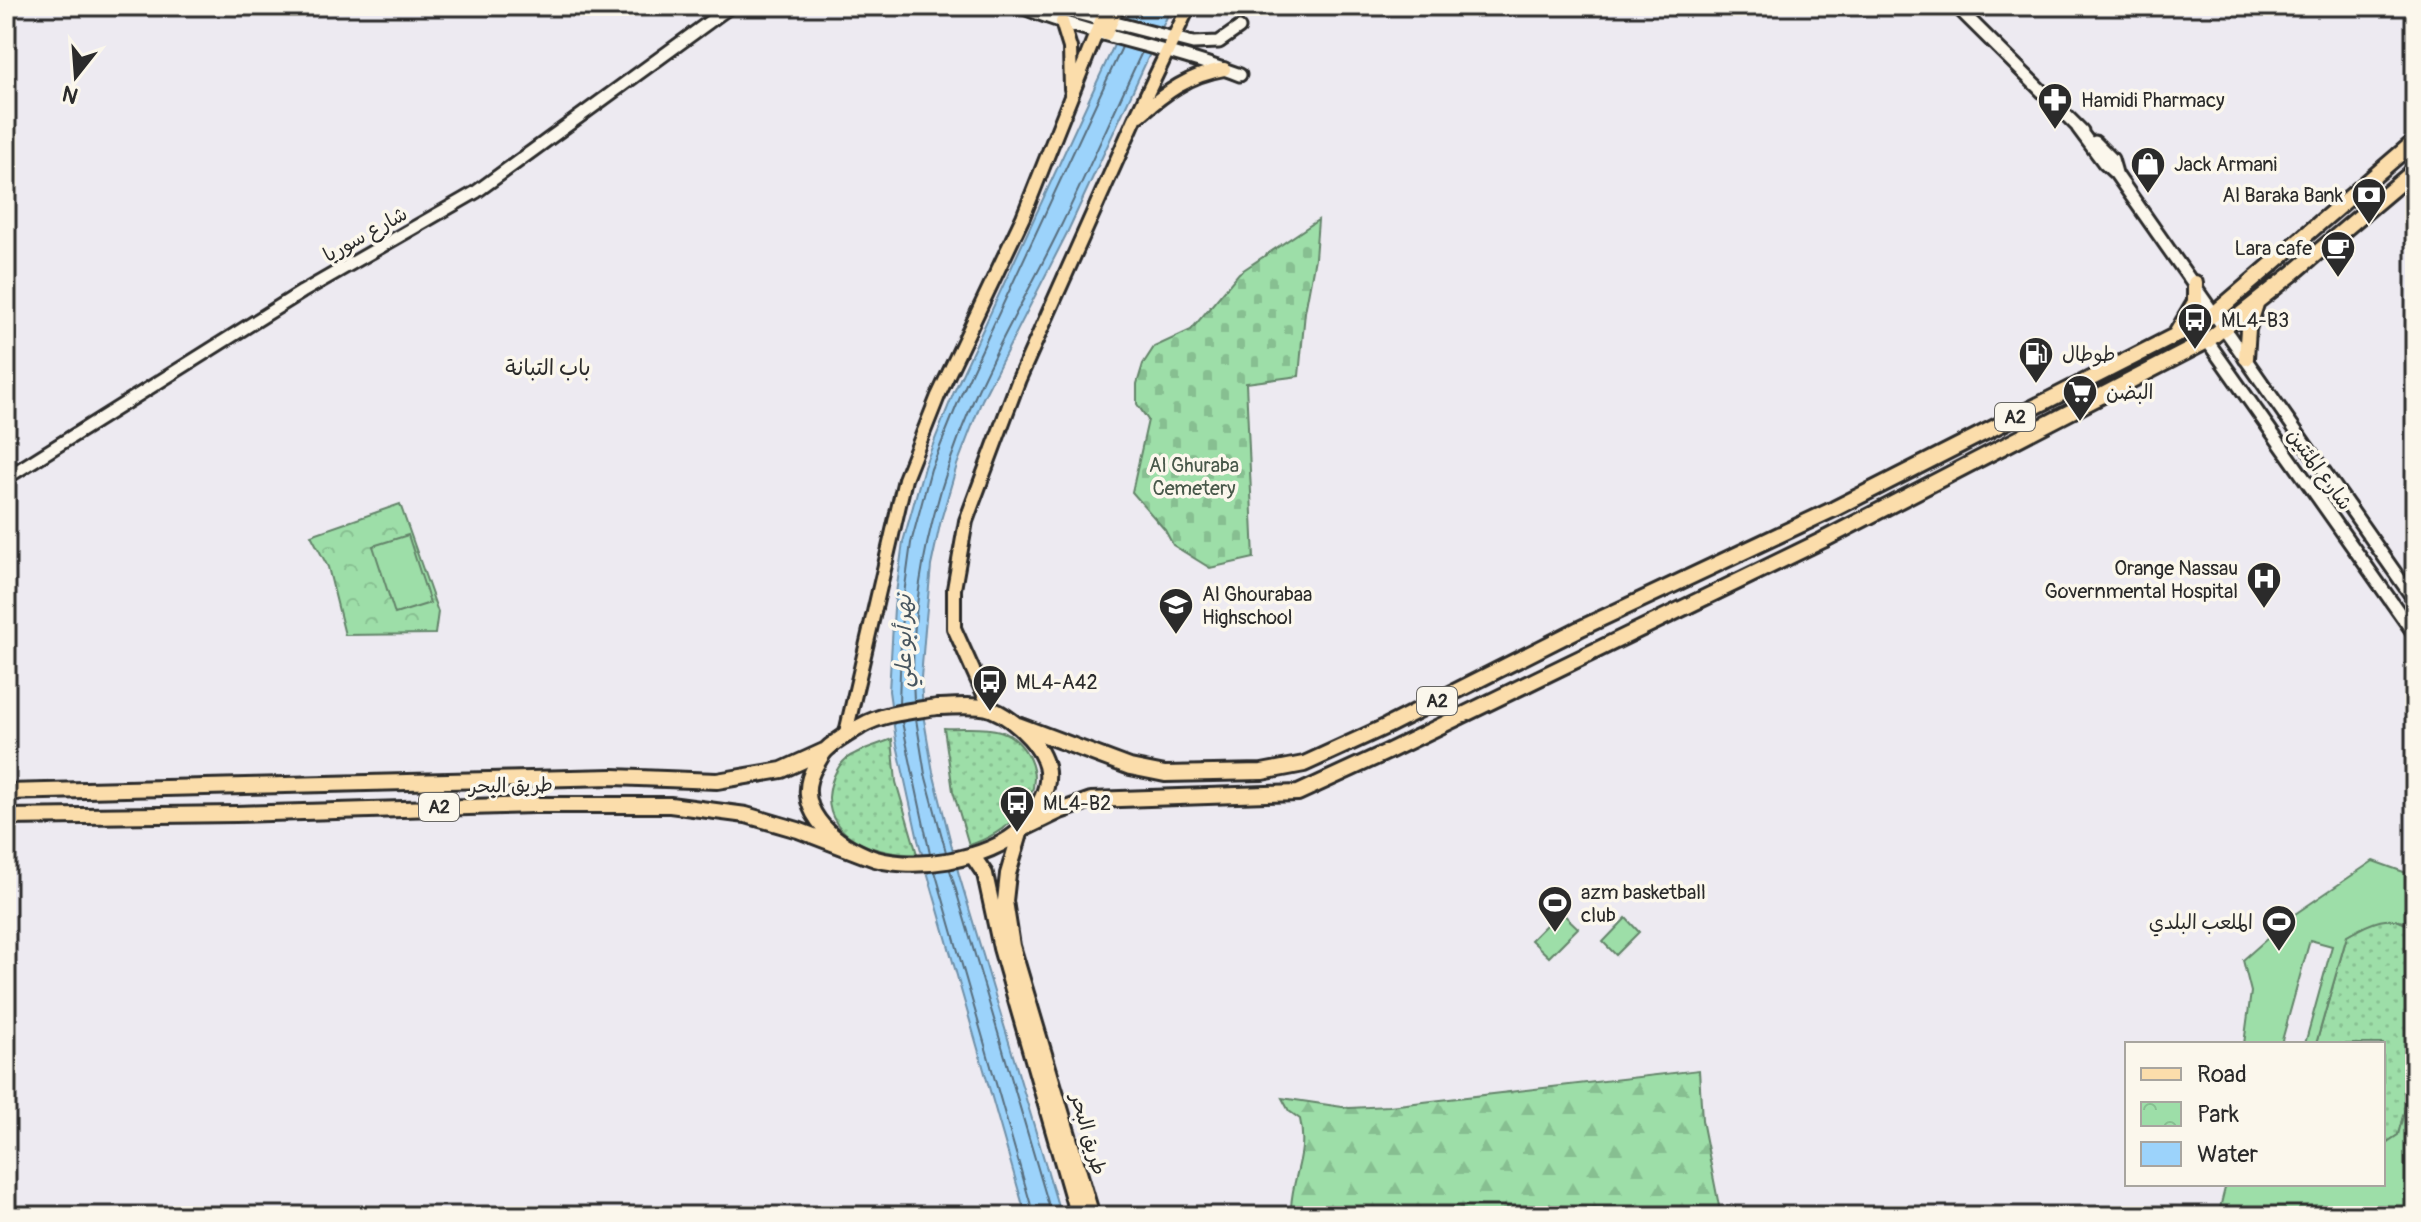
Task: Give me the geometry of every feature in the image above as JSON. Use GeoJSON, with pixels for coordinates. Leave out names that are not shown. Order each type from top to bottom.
{"type":"FeatureCollection","features":[{"type":"Feature","properties":{"kind":"highway","name":"A2"},"geometry":{"type":"LineString","coordinates":[[2415,141],[2215,313],[2196,325],[1834,509],[1579,629],[1304,764],[1262,772],[1165,774],[1130,767],[1018,725],[990,708],[937,707],[886,716],[862,725],[824,751],[810,774],[806,789],[811,810],[829,834],[866,856],[914,866],[972,855],[1060,811],[1091,800],[1298,793],[1823,540],[2207,341],[2415,170]]}},
{"type":"Feature","properties":{"kind":"highway"},"geometry":{"type":"LineString","coordinates":[[2174,336],[2195,302],[2195,283]]}},
{"type":"Feature","properties":{"kind":"highway"},"geometry":{"type":"LineString","coordinates":[[2246,358],[2248,329],[2257,303]]}},
{"type":"Feature","properties":{"kind":"highway","name":"A2"},"geometry":{"type":"LineString","coordinates":[[1018,725],[1042,751],[1048,769],[1045,791],[1039,805],[1021,830]]}},
{"type":"Feature","properties":{"kind":"highway"},"geometry":{"type":"LineString","coordinates":[[1378,730],[1387,752]]}},
{"type":"Feature","properties":{"kind":"highway","name":"طريق البحر"},"geometry":{"type":"LineString","coordinates":[[6,792],[613,777],[717,781],[782,770],[824,751]]}},
{"type":"Feature","properties":{"kind":"highway","name":"طريق البحر"},"geometry":{"type":"LineString","coordinates":[[6,817],[519,805],[670,805],[746,815],[798,830],[866,856]]}},
{"type":"Feature","properties":{"kind":"highway","name":"طريق البحر"},"geometry":{"type":"LineString","coordinates":[[1021,830],[1008,874],[1005,901],[1012,946],[1092,1216]]}},
{"type":"Feature","properties":{"kind":"highway","name":"طريق البحر"},"geometry":{"type":"LineString","coordinates":[[972,855],[985,874],[1001,948],[1078,1216]]}},
{"type":"Feature","properties":{"kind":"main road"},"geometry":{"type":"LineString","coordinates":[[1107,6],[1109,28]]}},
{"type":"Feature","properties":{"kind":"main road"},"geometry":{"type":"LineString","coordinates":[[845,737],[905,479],[938,396],[1023,217],[1071,99],[1118,6]]}},
{"type":"Feature","properties":{"kind":"main road"},"geometry":{"type":"LineString","coordinates":[[990,708],[954,628],[954,589],[966,521],[1019,379],[1135,119],[1161,49],[1189,6]]}},
{"type":"Feature","properties":{"kind":"main road"},"geometry":{"type":"LineString","coordinates":[[1062,22],[1070,48],[1071,99]]}},
{"type":"Feature","properties":{"kind":"main road"},"geometry":{"type":"LineString","coordinates":[[1135,119],[1185,80],[1224,69]]}},
{"type":"Feature","properties":{"kind":"street","name":"شارع سوريا"},"geometry":{"type":"LineString","coordinates":[[6,478],[312,286],[476,192],[731,6]]}},
{"type":"Feature","properties":{"kind":"street"},"geometry":{"type":"LineString","coordinates":[[1019,6],[1062,22],[1168,35],[1193,43],[1210,43],[1228,38],[1239,28]]}},
{"type":"Feature","properties":{"kind":"street"},"geometry":{"type":"LineString","coordinates":[[1049,6],[1240,75]]}},
{"type":"Feature","properties":{"kind":"street","name":"شارع المئتين"},"geometry":{"type":"LineString","coordinates":[[1956,6],[2078,128],[2116,174],[2415,601]]}},
{"type":"Feature","properties":{"kind":"street","name":"شارع المئتين"},"geometry":{"type":"LineString","coordinates":[[2196,325],[2415,635]]}},
{"type":"Feature","properties":{"kind":"green space","name":"Al Ghuraba Cemetery"},"geometry":{"type":"Polygon","coordinates":[[[1318,220],[1299,376],[1246,383],[1254,558],[1210,568],[1173,545],[1165,530],[1132,492],[1148,420],[1137,404],[1137,384],[1143,364],[1154,347],[1191,330],[1239,273],[1318,220]]]}},
{"type":"Feature","properties":{"kind":"green space"},"geometry":{"type":"Polygon","coordinates":[[[400,504],[438,612],[435,634],[345,635],[328,567],[311,535],[400,504]]]}},
{"type":"Feature","properties":{"kind":"green space"},"geometry":{"type":"Polygon","coordinates":[[[408,535],[430,603],[395,614],[373,546],[408,535]]]}},
{"type":"Feature","properties":{"kind":"green space"},"geometry":{"type":"Polygon","coordinates":[[[944,728],[994,729],[1005,733],[1025,751],[1034,775],[1033,789],[1019,814],[996,833],[969,845],[953,791],[944,728]]]}},
{"type":"Feature","properties":{"kind":"green space"},"geometry":{"type":"Polygon","coordinates":[[[892,739],[896,782],[917,854],[888,852],[860,842],[837,824],[831,812],[831,787],[842,763],[856,753],[892,739]]]}},
{"type":"Feature","properties":{"kind":"green space","name":"الملعب البلدي"},"geometry":{"type":"Polygon","coordinates":[[[2373,861],[2415,876],[2415,928],[2397,920],[2380,921],[2347,936],[2317,1042],[2306,1042],[2332,946],[2310,940],[2282,1042],[2244,1042],[2251,992],[2243,960],[2295,914],[2373,861]]]}},
{"type":"Feature","properties":{"kind":"green space","name":"azm basketball club"},"geometry":{"type":"Polygon","coordinates":[[[1560,911],[1578,928],[1549,957],[1531,940],[1560,911]]]}},
{"type":"Feature","properties":{"kind":"green space"},"geometry":{"type":"Polygon","coordinates":[[[1626,918],[1639,932],[1616,955],[1603,942],[1626,918]]]}},
{"type":"Feature","properties":{"kind":"green space"},"geometry":{"type":"Polygon","coordinates":[[[2394,919],[2415,928],[2415,1071],[2398,1135],[2385,1144],[2385,1042],[2317,1042],[2347,936],[2374,920],[2394,919]]]}},
{"type":"Feature","properties":{"kind":"green space"},"geometry":{"type":"Polygon","coordinates":[[[1699,1070],[1702,1120],[1721,1216],[1307,1216],[1298,1215],[1291,1207],[1302,1132],[1300,1119],[1289,1111],[1282,1098],[1349,1108],[1389,1106],[1699,1070]]]}},
{"type":"Feature","properties":{"kind":"green space"},"geometry":{"type":"Polygon","coordinates":[[[2415,1071],[2415,1216],[2218,1216],[2226,1186],[2385,1186],[2385,1144],[2398,1135],[2415,1071]]]}},
{"type":"Feature","properties":{"kind":"water","name":"نهر أبو علي"},"geometry":{"type":"Polygon","coordinates":[[[1132,6],[1172,6],[1067,233],[982,400],[957,465],[941,520],[931,566],[925,629],[921,678],[923,714],[933,772],[959,875],[1061,1216],[1026,1216],[918,840],[896,740],[889,691],[894,608],[903,542],[924,467],[954,392],[1132,6]]]}},
{"type":"Feature","properties":{"kind":"place","name":"Hamidi Pharmacy"},"geometry":{"type":"Point","coordinates":[2055,131]}},
{"type":"Feature","properties":{"kind":"place","name":"Jack Armani"},"geometry":{"type":"Point","coordinates":[2148,195]}},
{"type":"Feature","properties":{"kind":"place","name":"Al Baraka Bank"},"geometry":{"type":"Point","coordinates":[2369,226]}},
{"type":"Feature","properties":{"kind":"place","name":"Lara cafe"},"geometry":{"type":"Point","coordinates":[2338,279]}},
{"type":"Feature","properties":{"kind":"place","name":"ML4-B3"},"geometry":{"type":"Point","coordinates":[2195,351]}},
{"type":"Feature","properties":{"kind":"place","name":"طوطال"},"geometry":{"type":"Point","coordinates":[2036,385]}},
{"type":"Feature","properties":{"kind":"place","name":"البضن"},"geometry":{"type":"Point","coordinates":[2080,423]}},
{"type":"Feature","properties":{"kind":"place","name":"Orange Nassau Governmental Hospital"},"geometry":{"type":"Point","coordinates":[2264,610]}},
{"type":"Feature","properties":{"kind":"place","name":"Al Ghourabaa Highschool"},"geometry":{"type":"Point","coordinates":[1176,636]}},
{"type":"Feature","properties":{"kind":"place","name":"ML4-A42"},"geometry":{"type":"Point","coordinates":[990,713]}},
{"type":"Feature","properties":{"kind":"place","name":"ML4-B2"},"geometry":{"type":"Point","coordinates":[1017,834]}},
{"type":"Feature","properties":{"kind":"place","name":"azm basketball club"},"geometry":{"type":"Point","coordinates":[1555,934]}},
{"type":"Feature","properties":{"kind":"place","name":"الملعب البلدي"},"geometry":{"type":"Point","coordinates":[2279,953]}},
{"type":"Feature","properties":{"kind":"district","name":"باب التبانة"},"geometry":{"type":"Point","coordinates":[548,367]}}]}
